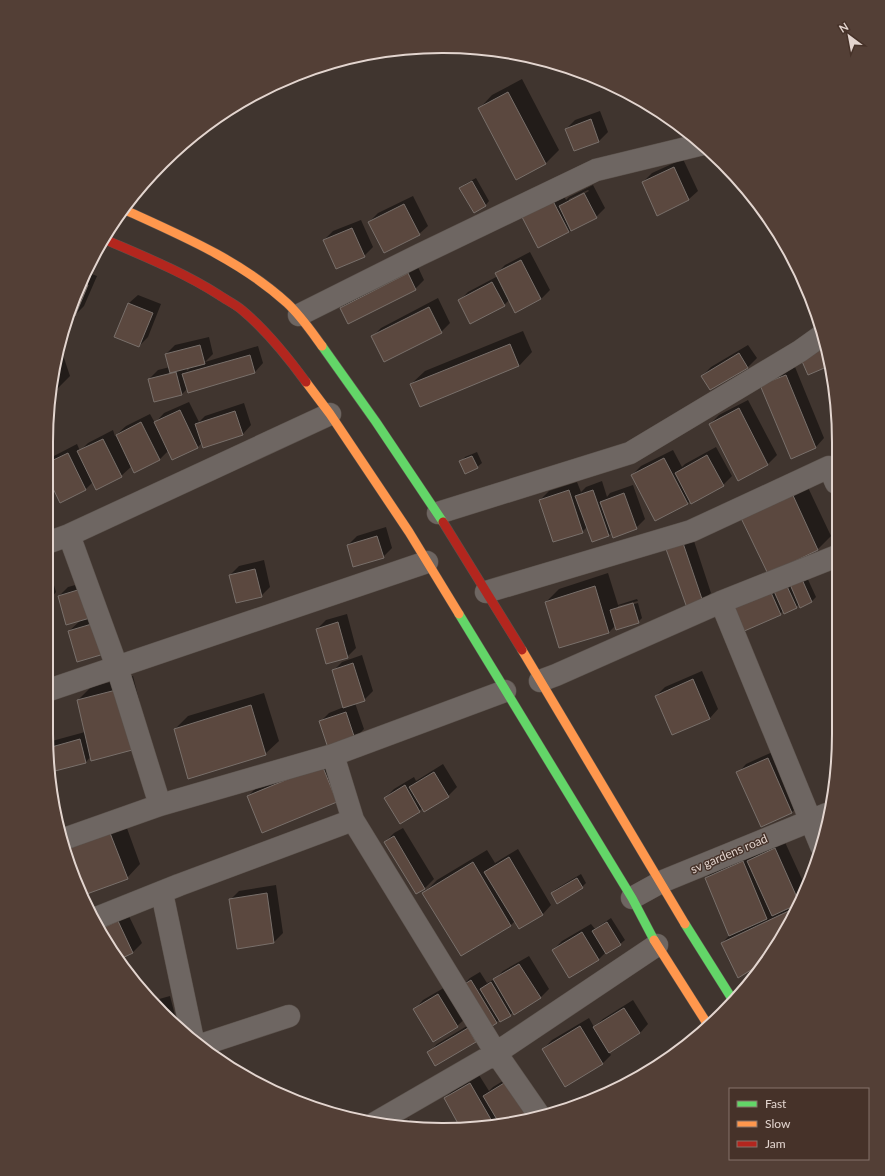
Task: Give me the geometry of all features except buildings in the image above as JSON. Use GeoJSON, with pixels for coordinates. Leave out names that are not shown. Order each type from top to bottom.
{"type":"FeatureCollection","features":[{"type":"Feature","properties":{"kind":"main road"},"geometry":{"type":"LineString","coordinates":[[128,212],[175,233],[223,258],[262,282],[287,302],[299,315],[358,395],[438,513],[661,882],[687,928],[730,996]]}},
{"type":"Feature","properties":{"kind":"main road"},"geometry":{"type":"LineString","coordinates":[[109,241],[187,277],[241,309],[264,331],[293,364],[330,414],[409,532],[632,898],[657,945],[705,1021]]}},
{"type":"Feature","properties":{"kind":"street"},"geometry":{"type":"LineString","coordinates":[[299,315],[419,255],[596,170],[695,146]]}},
{"type":"Feature","properties":{"kind":"street"},"geometry":{"type":"LineString","coordinates":[[438,513],[630,453],[800,351],[818,338]]}},
{"type":"Feature","properties":{"kind":"street"},"geometry":{"type":"LineString","coordinates":[[53,541],[69,535],[330,414]]}},
{"type":"Feature","properties":{"kind":"street"},"geometry":{"type":"LineString","coordinates":[[486,592],[691,531],[829,468],[832,474]]}},
{"type":"Feature","properties":{"kind":"street"},"geometry":{"type":"LineString","coordinates":[[69,535],[117,667],[160,805]]}},
{"type":"Feature","properties":{"kind":"street"},"geometry":{"type":"LineString","coordinates":[[540,681],[721,602],[832,558]]}},
{"type":"Feature","properties":{"kind":"street"},"geometry":{"type":"LineString","coordinates":[[53,689],[427,562]]}},
{"type":"Feature","properties":{"kind":"street"},"geometry":{"type":"LineString","coordinates":[[721,602],[819,817],[820,830]]}},
{"type":"Feature","properties":{"kind":"street"},"geometry":{"type":"LineString","coordinates":[[67,838],[160,805],[333,755],[505,691]]}},
{"type":"Feature","properties":{"kind":"street"},"geometry":{"type":"LineString","coordinates":[[333,755],[353,820],[496,1053],[537,1112]]}},
{"type":"Feature","properties":{"kind":"street","name":"sv gardens road"},"geometry":{"type":"LineString","coordinates":[[632,898],[661,882],[819,817]]}},
{"type":"Feature","properties":{"kind":"street"},"geometry":{"type":"LineString","coordinates":[[99,917],[353,820]]}},
{"type":"Feature","properties":{"kind":"street"},"geometry":{"type":"LineString","coordinates":[[162,893],[191,1030]]}},
{"type":"Feature","properties":{"kind":"street"},"geometry":{"type":"LineString","coordinates":[[383,1119],[496,1053],[657,945]]}},
{"type":"Feature","properties":{"kind":"street"},"geometry":{"type":"LineString","coordinates":[[206,1043],[289,1016]]}},
{"type":"Feature","properties":{"kind":"traffic: fast"},"geometry":{"type":"LineString","coordinates":[[322,346],[376,422],[443,522]]}},
{"type":"Feature","properties":{"kind":"traffic: fast"},"geometry":{"type":"LineString","coordinates":[[459,614],[632,898],[654,940]]}},
{"type":"Feature","properties":{"kind":"traffic: fast"},"geometry":{"type":"LineString","coordinates":[[685,924],[730,996]]}},
{"type":"Feature","properties":{"kind":"traffic: slow"},"geometry":{"type":"LineString","coordinates":[[129,212],[188,239],[250,274],[287,303],[306,324],[322,346]]}},
{"type":"Feature","properties":{"kind":"traffic: slow"},"geometry":{"type":"LineString","coordinates":[[306,382],[330,414],[409,532],[459,614]]}},
{"type":"Feature","properties":{"kind":"traffic: slow"},"geometry":{"type":"LineString","coordinates":[[522,650],[685,924]]}},
{"type":"Feature","properties":{"kind":"traffic: slow"},"geometry":{"type":"LineString","coordinates":[[654,940],[705,1021]]}},
{"type":"Feature","properties":{"kind":"traffic: jam"},"geometry":{"type":"LineString","coordinates":[[109,241],[177,272],[239,308],[268,335],[306,382]]}},
{"type":"Feature","properties":{"kind":"traffic: jam"},"geometry":{"type":"LineString","coordinates":[[443,522],[522,650]]}}]}
